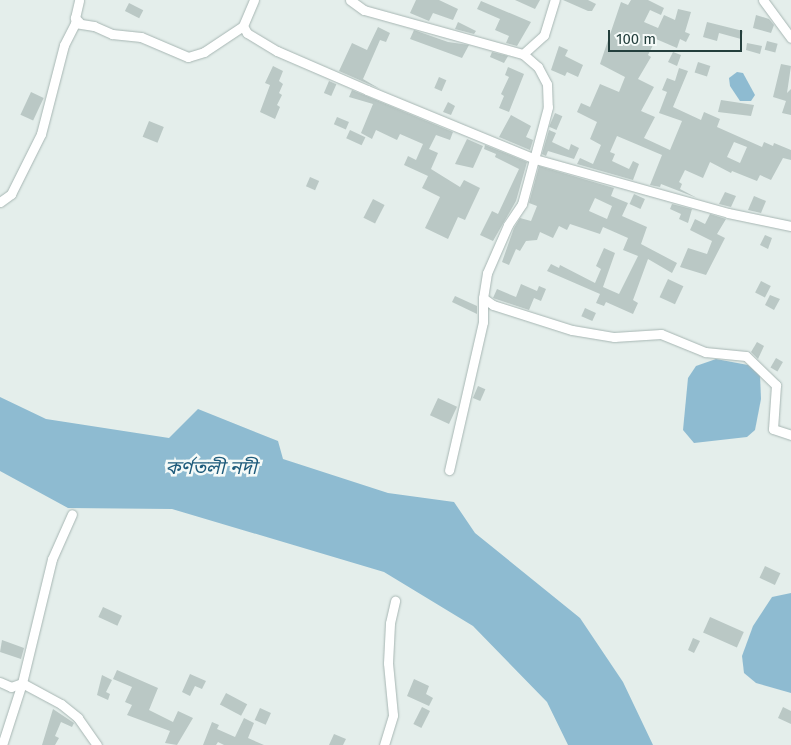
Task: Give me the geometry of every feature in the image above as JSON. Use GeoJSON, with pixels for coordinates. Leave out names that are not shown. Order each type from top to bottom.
{"type":"FeatureCollection","features":[{"type":"Feature","properties":{"kind":"street"},"geometry":{"type":"LineString","coordinates":[[80,0],[75,18],[79,22],[112,34],[141,37],[188,57],[204,52],[242,26],[254,0]]}},
{"type":"Feature","properties":{"kind":"street"},"geometry":{"type":"LineString","coordinates":[[350,0],[364,10],[523,54],[538,67],[547,84],[548,107],[522,204],[508,225],[487,273],[483,298],[483,322],[449,470]]}},
{"type":"Feature","properties":{"kind":"street"},"geometry":{"type":"LineString","coordinates":[[523,54],[544,35],[555,0]]}},
{"type":"Feature","properties":{"kind":"street"},"geometry":{"type":"LineString","coordinates":[[763,0],[791,38]]}},
{"type":"Feature","properties":{"kind":"street"},"geometry":{"type":"LineString","coordinates":[[0,202],[11,194],[41,134],[70,28],[79,22]]}},
{"type":"Feature","properties":{"kind":"street"},"geometry":{"type":"LineString","coordinates":[[242,26],[247,33],[277,51],[535,159],[728,213],[791,226]]}},
{"type":"Feature","properties":{"kind":"street"},"geometry":{"type":"LineString","coordinates":[[483,298],[494,305],[572,330],[614,337],[661,334],[705,352],[746,356],[776,385],[773,429],[791,435]]}},
{"type":"Feature","properties":{"kind":"street"},"geometry":{"type":"LineString","coordinates":[[2,745],[22,683],[52,559],[72,514]]}},
{"type":"Feature","properties":{"kind":"street"},"geometry":{"type":"LineString","coordinates":[[384,745],[393,715],[388,663],[390,623],[395,601]]}},
{"type":"Feature","properties":{"kind":"street"},"geometry":{"type":"LineString","coordinates":[[0,682],[11,687],[22,683],[62,704],[78,718],[97,745]]}},
{"type":"Feature","properties":{"kind":"water"},"geometry":{"type":"Polygon","coordinates":[[[737,72],[743,73],[755,95],[751,101],[740,101],[730,86],[729,78],[737,72]]]}},
{"type":"Feature","properties":{"kind":"water"},"geometry":{"type":"Polygon","coordinates":[[[716,359],[748,365],[760,375],[761,399],[755,430],[747,437],[694,443],[683,430],[688,378],[696,366],[716,359]]]}},
{"type":"Feature","properties":{"kind":"water","name":"কর্ণতলী নদী"},"geometry":{"type":"Polygon","coordinates":[[[0,397],[46,419],[169,438],[198,409],[278,441],[283,459],[388,493],[454,502],[475,533],[580,618],[623,682],[653,745],[568,745],[547,702],[473,626],[384,572],[172,509],[68,508],[0,471],[0,397]]]}},
{"type":"Feature","properties":{"kind":"water"},"geometry":{"type":"Polygon","coordinates":[[[791,593],[791,693],[756,683],[744,673],[742,656],[753,626],[772,597],[791,593]]]}},
{"type":"Feature","properties":{"kind":"building"},"geometry":{"type":"Polygon","coordinates":[[[416,0],[439,0],[458,9],[453,20],[433,13],[429,21],[410,13],[416,0]]]}},
{"type":"Feature","properties":{"kind":"building"},"geometry":{"type":"Polygon","coordinates":[[[515,0],[540,0],[535,9],[515,0]]]}},
{"type":"Feature","properties":{"kind":"building"},"geometry":{"type":"Polygon","coordinates":[[[563,0],[588,0],[596,4],[592,11],[588,11],[563,0]]]}},
{"type":"Feature","properties":{"kind":"building"},"geometry":{"type":"Polygon","coordinates":[[[631,0],[648,0],[664,8],[661,15],[650,10],[644,22],[658,28],[664,15],[675,20],[678,9],[691,12],[685,32],[690,34],[686,42],[680,39],[677,48],[656,39],[648,55],[651,57],[638,79],[654,87],[641,111],[655,117],[644,138],[670,150],[682,121],[659,113],[667,92],[662,90],[667,78],[675,81],[679,68],[688,71],[673,107],[701,120],[704,112],[720,119],[717,127],[762,147],[764,142],[773,146],[774,143],[791,150],[791,160],[783,158],[771,180],[760,175],[757,181],[732,171],[731,173],[710,162],[703,178],[685,170],[679,182],[682,184],[680,189],[697,198],[661,184],[660,187],[650,185],[662,155],[617,136],[610,152],[615,154],[612,161],[629,169],[633,161],[639,164],[633,180],[577,164],[580,158],[593,164],[601,145],[590,139],[597,122],[577,112],[581,103],[590,107],[600,84],[619,92],[625,77],[600,64],[621,2],[628,5],[631,0]],[[734,142],[727,157],[740,163],[747,147],[734,142]]]}},
{"type":"Feature","properties":{"kind":"building"},"geometry":{"type":"Polygon","coordinates":[[[481,1],[531,22],[517,46],[506,43],[509,36],[495,30],[500,19],[477,9],[481,1]]]}},
{"type":"Feature","properties":{"kind":"building"},"geometry":{"type":"Polygon","coordinates":[[[129,3],[143,10],[139,18],[125,11],[129,3]]]}},
{"type":"Feature","properties":{"kind":"building"},"geometry":{"type":"Polygon","coordinates":[[[756,15],[769,19],[774,25],[771,33],[753,28],[756,15]]]}},
{"type":"Feature","properties":{"kind":"building"},"geometry":{"type":"Polygon","coordinates":[[[458,22],[476,31],[474,34],[455,29],[458,22]]]}},
{"type":"Feature","properties":{"kind":"building"},"geometry":{"type":"Polygon","coordinates":[[[707,22],[743,31],[741,39],[719,33],[717,41],[703,37],[707,22]]]}},
{"type":"Feature","properties":{"kind":"building"},"geometry":{"type":"Polygon","coordinates":[[[378,27],[390,33],[386,42],[380,40],[363,79],[380,89],[339,71],[352,43],[367,50],[378,27]]]}},
{"type":"Feature","properties":{"kind":"building"},"geometry":{"type":"Polygon","coordinates":[[[414,30],[448,42],[469,45],[462,58],[410,39],[414,30]]]}},
{"type":"Feature","properties":{"kind":"building"},"geometry":{"type":"Polygon","coordinates":[[[767,41],[778,44],[775,53],[765,50],[767,41]]]}},
{"type":"Feature","properties":{"kind":"building"},"geometry":{"type":"Polygon","coordinates":[[[747,43],[762,46],[760,54],[746,50],[747,43]]]}},
{"type":"Feature","properties":{"kind":"building"},"geometry":{"type":"Polygon","coordinates":[[[559,46],[568,50],[565,56],[583,65],[578,77],[567,72],[565,76],[551,70],[559,46]]]}},
{"type":"Feature","properties":{"kind":"building"},"geometry":{"type":"Polygon","coordinates":[[[492,52],[508,56],[504,63],[490,57],[492,52]]]}},
{"type":"Feature","properties":{"kind":"building"},"geometry":{"type":"Polygon","coordinates":[[[673,52],[681,55],[677,66],[668,62],[673,52]]]}},
{"type":"Feature","properties":{"kind":"building"},"geometry":{"type":"Polygon","coordinates":[[[698,62],[710,66],[707,76],[695,72],[698,62]]]}},
{"type":"Feature","properties":{"kind":"building"},"geometry":{"type":"Polygon","coordinates":[[[781,64],[791,66],[787,93],[791,89],[791,115],[782,113],[786,101],[773,97],[781,64]]]}},
{"type":"Feature","properties":{"kind":"building"},"geometry":{"type":"Polygon","coordinates":[[[273,66],[283,71],[279,81],[283,84],[279,93],[282,95],[277,105],[280,107],[275,119],[260,112],[270,85],[265,83],[273,66]]]}},
{"type":"Feature","properties":{"kind":"building"},"geometry":{"type":"Polygon","coordinates":[[[508,67],[524,74],[509,112],[499,108],[504,96],[501,94],[509,77],[505,75],[508,67]]]}},
{"type":"Feature","properties":{"kind":"building"},"geometry":{"type":"Polygon","coordinates":[[[439,77],[446,80],[442,91],[434,88],[439,77]]]}},
{"type":"Feature","properties":{"kind":"building"},"geometry":{"type":"Polygon","coordinates":[[[329,81],[336,84],[331,96],[324,93],[329,81]]]}},
{"type":"Feature","properties":{"kind":"building"},"geometry":{"type":"Polygon","coordinates":[[[352,90],[453,132],[450,140],[436,135],[429,149],[438,153],[431,169],[460,187],[464,180],[480,188],[465,220],[458,217],[448,239],[425,228],[440,197],[422,188],[428,176],[404,165],[408,156],[416,160],[423,144],[400,134],[397,140],[376,130],[372,139],[361,133],[373,104],[349,97],[352,90]]]}},
{"type":"Feature","properties":{"kind":"building"},"geometry":{"type":"Polygon","coordinates":[[[31,92],[44,98],[33,121],[20,115],[31,92]]]}},
{"type":"Feature","properties":{"kind":"building"},"geometry":{"type":"Polygon","coordinates":[[[721,100],[754,105],[751,116],[718,112],[721,100]]]}},
{"type":"Feature","properties":{"kind":"building"},"geometry":{"type":"Polygon","coordinates":[[[448,102],[455,106],[451,115],[443,112],[448,102]]]}},
{"type":"Feature","properties":{"kind":"building"},"geometry":{"type":"Polygon","coordinates":[[[555,113],[562,116],[557,130],[549,127],[555,113]]]}},
{"type":"Feature","properties":{"kind":"building"},"geometry":{"type":"Polygon","coordinates":[[[511,115],[531,126],[526,137],[533,140],[530,150],[499,137],[511,115]]]}},
{"type":"Feature","properties":{"kind":"building"},"geometry":{"type":"Polygon","coordinates":[[[337,117],[349,122],[346,129],[334,124],[337,117]]]}},
{"type":"Feature","properties":{"kind":"building"},"geometry":{"type":"Polygon","coordinates":[[[149,121],[164,127],[157,143],[143,137],[149,121]]]}},
{"type":"Feature","properties":{"kind":"building"},"geometry":{"type":"Polygon","coordinates":[[[350,130],[365,137],[362,145],[346,138],[350,130]]]}},
{"type":"Feature","properties":{"kind":"building"},"geometry":{"type":"Polygon","coordinates":[[[549,130],[556,133],[552,142],[569,150],[571,144],[579,148],[574,159],[548,151],[546,156],[542,154],[549,130]]]}},
{"type":"Feature","properties":{"kind":"building"},"geometry":{"type":"Polygon","coordinates":[[[467,139],[483,146],[473,168],[455,164],[467,139]]]}},
{"type":"Feature","properties":{"kind":"building"},"geometry":{"type":"Polygon","coordinates":[[[485,145],[527,162],[516,201],[493,241],[480,235],[492,211],[498,214],[519,169],[495,157],[496,154],[484,149],[485,145]]]}},
{"type":"Feature","properties":{"kind":"building"},"geometry":{"type":"Polygon","coordinates":[[[539,166],[614,188],[611,196],[628,203],[622,216],[647,227],[641,244],[677,263],[672,273],[648,259],[633,300],[638,303],[633,314],[606,302],[604,306],[596,303],[600,294],[547,271],[551,264],[559,268],[560,265],[595,283],[601,269],[596,266],[604,248],[615,253],[603,287],[619,294],[638,256],[623,250],[628,238],[603,227],[600,234],[570,224],[567,230],[559,226],[553,238],[540,232],[537,240],[526,241],[520,251],[516,249],[509,265],[502,262],[514,228],[520,218],[531,221],[537,206],[529,203],[539,166]],[[595,198],[589,211],[607,219],[612,206],[595,198]]]}},
{"type":"Feature","properties":{"kind":"building"},"geometry":{"type":"Polygon","coordinates":[[[310,177],[319,181],[315,190],[306,186],[310,177]]]}},
{"type":"Feature","properties":{"kind":"building"},"geometry":{"type":"Polygon","coordinates":[[[725,192],[736,196],[731,207],[719,204],[725,192]]]}},
{"type":"Feature","properties":{"kind":"building"},"geometry":{"type":"Polygon","coordinates":[[[634,194],[645,199],[640,209],[630,204],[634,194]]]}},
{"type":"Feature","properties":{"kind":"building"},"geometry":{"type":"Polygon","coordinates":[[[754,196],[766,201],[761,213],[748,210],[754,196]]]}},
{"type":"Feature","properties":{"kind":"building"},"geometry":{"type":"Polygon","coordinates":[[[373,199],[385,205],[375,224],[363,218],[373,199]]]}},
{"type":"Feature","properties":{"kind":"building"},"geometry":{"type":"Polygon","coordinates":[[[672,204],[692,209],[688,223],[679,219],[681,214],[670,209],[672,204]]]}},
{"type":"Feature","properties":{"kind":"building"},"geometry":{"type":"Polygon","coordinates":[[[710,214],[726,219],[717,234],[725,238],[706,275],[680,267],[688,248],[707,254],[712,241],[690,230],[695,219],[705,224],[710,214]]]}},
{"type":"Feature","properties":{"kind":"building"},"geometry":{"type":"Polygon","coordinates":[[[765,235],[772,238],[768,249],[760,245],[765,235]]]}},
{"type":"Feature","properties":{"kind":"building"},"geometry":{"type":"Polygon","coordinates":[[[668,279],[683,286],[675,304],[660,297],[668,279]]]}},
{"type":"Feature","properties":{"kind":"building"},"geometry":{"type":"Polygon","coordinates":[[[761,281],[771,286],[765,298],[755,293],[761,281]]]}},
{"type":"Feature","properties":{"kind":"building"},"geometry":{"type":"Polygon","coordinates":[[[521,284],[537,291],[539,286],[546,289],[541,301],[534,298],[529,310],[493,298],[497,289],[516,297],[521,284]]]}},
{"type":"Feature","properties":{"kind":"building"},"geometry":{"type":"Polygon","coordinates":[[[770,295],[780,299],[774,310],[765,305],[770,295]]]}},
{"type":"Feature","properties":{"kind":"building"},"geometry":{"type":"Polygon","coordinates":[[[455,296],[477,306],[477,314],[452,302],[455,296]]]}},
{"type":"Feature","properties":{"kind":"building"},"geometry":{"type":"Polygon","coordinates":[[[585,308],[596,313],[592,321],[581,316],[585,308]]]}},
{"type":"Feature","properties":{"kind":"building"},"geometry":{"type":"Polygon","coordinates":[[[757,342],[764,346],[758,359],[751,352],[757,342]]]}},
{"type":"Feature","properties":{"kind":"building"},"geometry":{"type":"Polygon","coordinates":[[[776,358],[783,362],[777,372],[770,368],[776,358]]]}},
{"type":"Feature","properties":{"kind":"building"},"geometry":{"type":"Polygon","coordinates":[[[478,386],[485,389],[480,401],[473,398],[478,386]]]}},
{"type":"Feature","properties":{"kind":"building"},"geometry":{"type":"Polygon","coordinates":[[[438,398],[457,407],[449,424],[430,415],[438,398]]]}},
{"type":"Feature","properties":{"kind":"building"},"geometry":{"type":"Polygon","coordinates":[[[765,566],[780,573],[775,585],[760,578],[765,566]]]}},
{"type":"Feature","properties":{"kind":"building"},"geometry":{"type":"Polygon","coordinates":[[[103,607],[122,616],[117,626],[98,617],[103,607]]]}},
{"type":"Feature","properties":{"kind":"building"},"geometry":{"type":"Polygon","coordinates":[[[710,617],[744,632],[737,648],[703,633],[710,617]]]}},
{"type":"Feature","properties":{"kind":"building"},"geometry":{"type":"Polygon","coordinates":[[[693,638],[700,641],[694,653],[688,650],[693,638]]]}},
{"type":"Feature","properties":{"kind":"building"},"geometry":{"type":"Polygon","coordinates":[[[2,640],[24,648],[21,659],[0,652],[2,640]]]}},
{"type":"Feature","properties":{"kind":"building"},"geometry":{"type":"Polygon","coordinates":[[[117,670],[158,688],[149,710],[173,722],[178,711],[193,718],[177,745],[165,743],[170,731],[127,715],[132,705],[125,702],[132,687],[113,679],[117,670]]]}},
{"type":"Feature","properties":{"kind":"building"},"geometry":{"type":"Polygon","coordinates":[[[190,674],[206,681],[202,689],[195,686],[190,696],[182,692],[190,674]]]}},
{"type":"Feature","properties":{"kind":"building"},"geometry":{"type":"Polygon","coordinates":[[[102,675],[112,680],[106,692],[110,694],[108,700],[97,695],[102,675]]]}},
{"type":"Feature","properties":{"kind":"building"},"geometry":{"type":"Polygon","coordinates":[[[414,679],[429,686],[426,694],[433,698],[429,706],[407,696],[414,679]]]}},
{"type":"Feature","properties":{"kind":"building"},"geometry":{"type":"Polygon","coordinates":[[[226,693],[247,704],[241,716],[220,704],[226,693]]]}},
{"type":"Feature","properties":{"kind":"building"},"geometry":{"type":"Polygon","coordinates":[[[422,707],[430,711],[421,728],[413,724],[422,707]]]}},
{"type":"Feature","properties":{"kind":"building"},"geometry":{"type":"Polygon","coordinates":[[[783,707],[791,711],[791,724],[778,718],[783,707]]]}},
{"type":"Feature","properties":{"kind":"building"},"geometry":{"type":"Polygon","coordinates":[[[260,708],[271,713],[266,725],[255,720],[260,708]]]}},
{"type":"Feature","properties":{"kind":"building"},"geometry":{"type":"Polygon","coordinates":[[[53,709],[74,723],[72,727],[61,722],[55,736],[59,738],[55,745],[42,745],[53,709]]]}},
{"type":"Feature","properties":{"kind":"building"},"geometry":{"type":"Polygon","coordinates":[[[244,718],[254,723],[248,738],[264,745],[224,745],[218,742],[216,745],[203,745],[212,722],[219,725],[217,729],[235,737],[244,718]]]}},
{"type":"Feature","properties":{"kind":"building"},"geometry":{"type":"Polygon","coordinates":[[[334,734],[346,739],[343,745],[329,745],[334,734]]]}}]}
